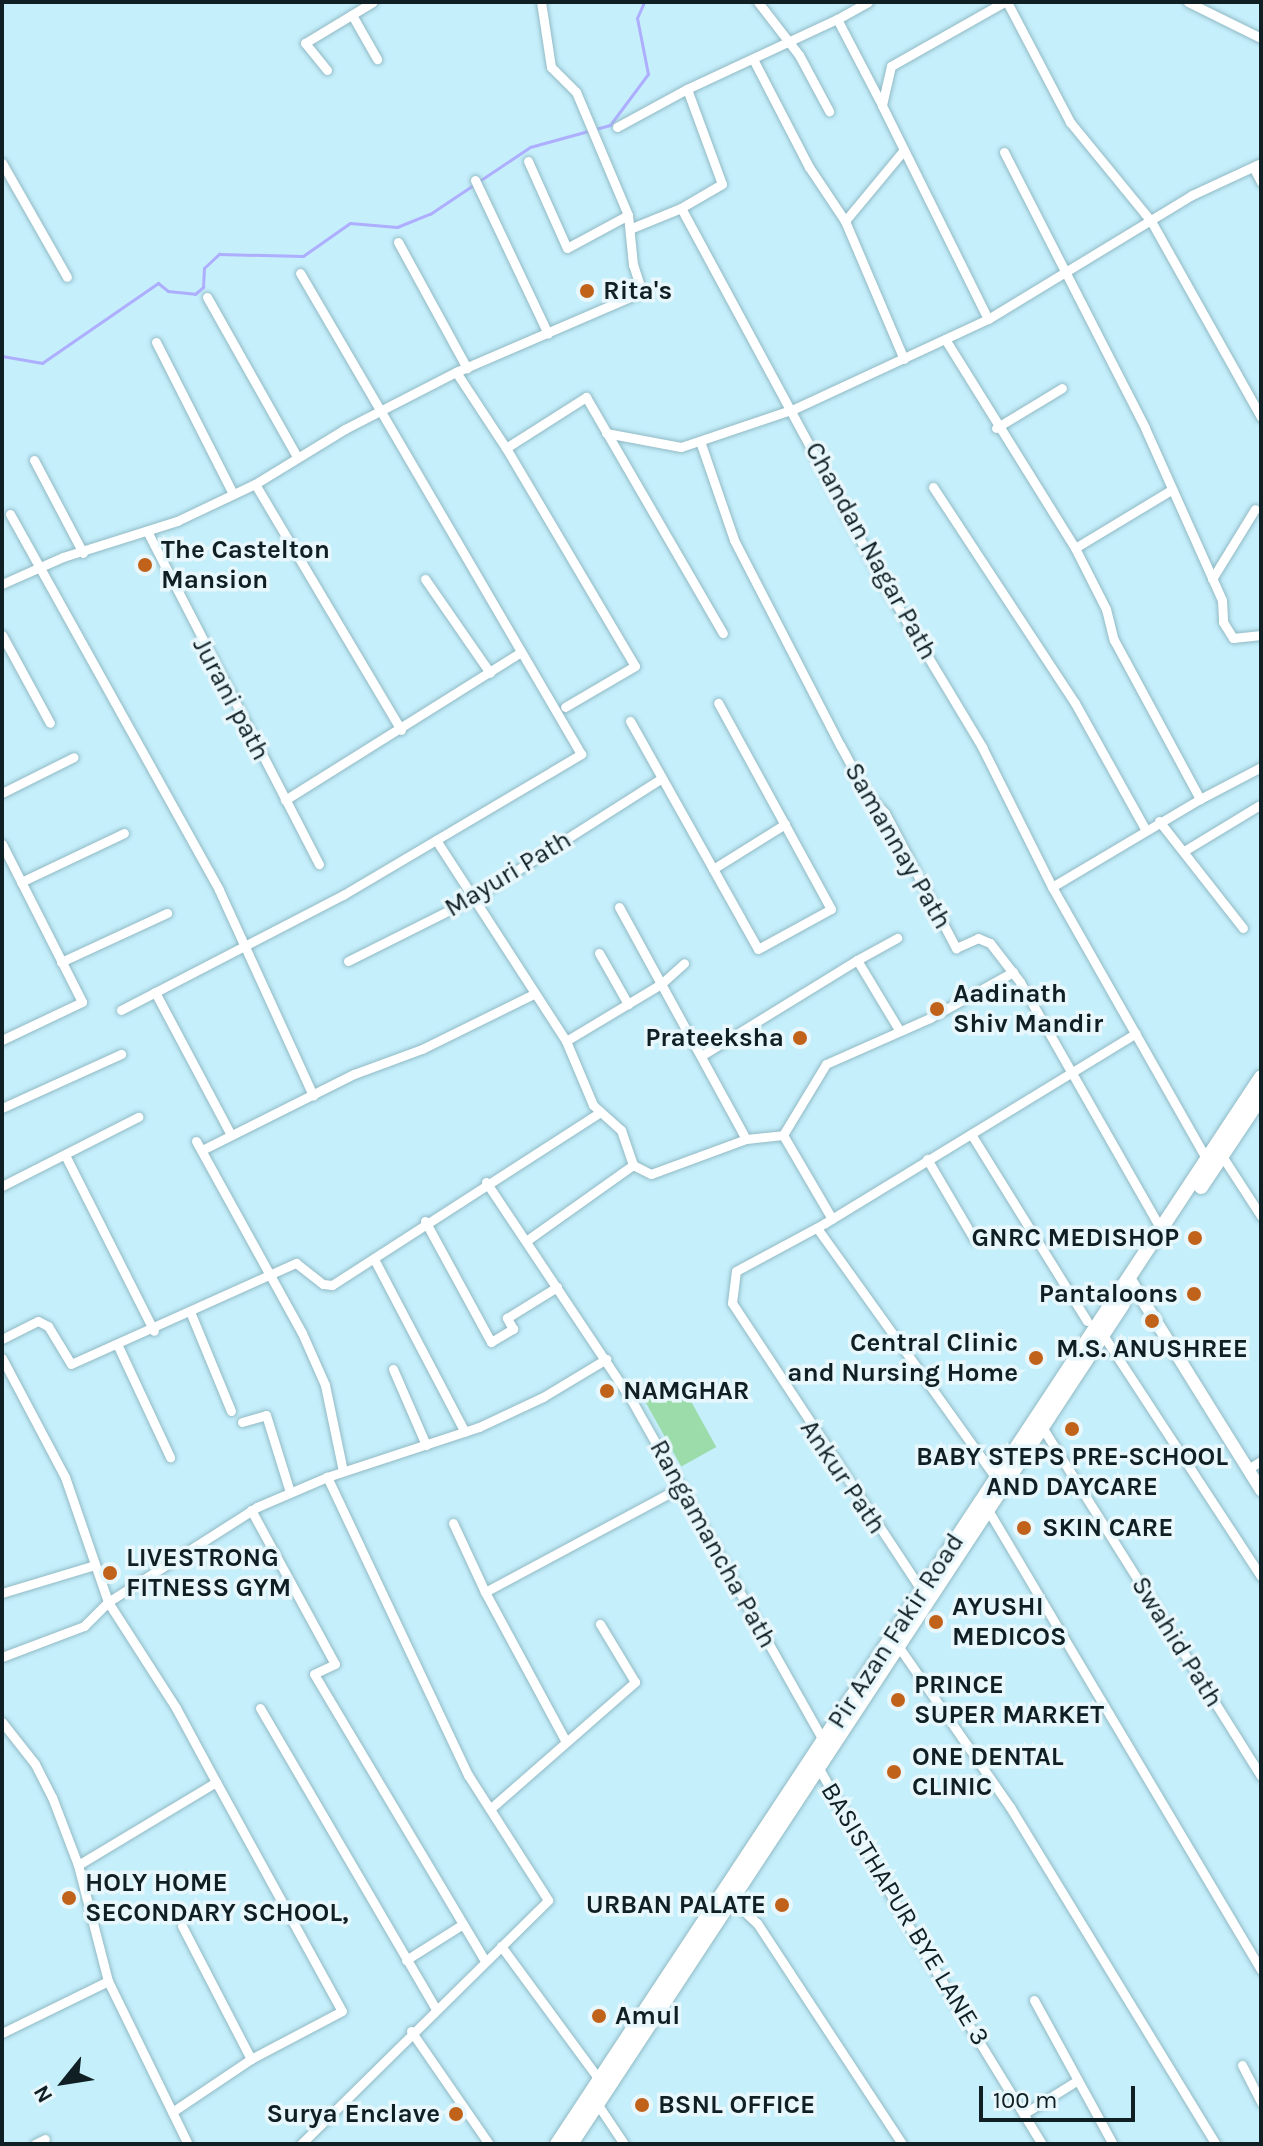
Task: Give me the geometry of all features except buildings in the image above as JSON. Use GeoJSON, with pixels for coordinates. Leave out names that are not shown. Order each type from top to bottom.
{"type":"FeatureCollection","features":[{"type":"Feature","properties":{"kind":"main road","name":"Pir Azan Fakir Road"},"geometry":{"type":"LineString","coordinates":[[1214,1162],[1261,1077]]}},
{"type":"Feature","properties":{"kind":"main road","name":"Pir Azan Fakir Road"},"geometry":{"type":"LineString","coordinates":[[571,2144],[603,2084],[826,1745],[894,1642],[988,1510],[1103,1335],[1164,1234],[1261,1097]]}},
{"type":"Feature","properties":{"kind":"main road","name":"Pir Azan Fakir Road"},"geometry":{"type":"LineString","coordinates":[[894,1642],[922,1591],[996,1478],[1133,1286]]}},
{"type":"Feature","properties":{"kind":"main road","name":"Pir Azan Fakir Road"},"geometry":{"type":"LineString","coordinates":[[557,2144],[603,2084],[731,1899],[818,1767],[826,1745]]}},
{"type":"Feature","properties":{"kind":"street"},"geometry":{"type":"LineString","coordinates":[[327,70],[305,43],[373,2]]}},
{"type":"Feature","properties":{"kind":"street"},"geometry":{"type":"LineString","coordinates":[[2,584],[147,531],[255,484],[297,457],[456,372],[642,292],[633,265],[632,228],[628,215],[602,147],[576,92],[551,67],[541,2]]}},
{"type":"Feature","properties":{"kind":"street"},"geometry":{"type":"LineString","coordinates":[[758,2],[785,44],[799,55],[829,111]]}},
{"type":"Feature","properties":{"kind":"street"},"geometry":{"type":"LineString","coordinates":[[617,127],[687,89],[868,2]]}},
{"type":"Feature","properties":{"kind":"street"},"geometry":{"type":"LineString","coordinates":[[882,105],[891,66],[1005,2],[1070,122],[1151,221],[1261,417]]}},
{"type":"Feature","properties":{"kind":"street"},"geometry":{"type":"LineString","coordinates":[[1188,2],[1261,38]]}},
{"type":"Feature","properties":{"kind":"street"},"geometry":{"type":"LineString","coordinates":[[352,15],[377,59]]}},
{"type":"Feature","properties":{"kind":"street"},"geometry":{"type":"LineString","coordinates":[[837,19],[988,319]]}},
{"type":"Feature","properties":{"kind":"street"},"geometry":{"type":"LineString","coordinates":[[753,59],[809,167],[845,221],[904,359]]}},
{"type":"Feature","properties":{"kind":"street"},"geometry":{"type":"LineString","coordinates":[[632,228],[681,208],[722,184],[687,89]]}},
{"type":"Feature","properties":{"kind":"street"},"geometry":{"type":"LineString","coordinates":[[845,221],[904,150]]}},
{"type":"Feature","properties":{"kind":"street"},"geometry":{"type":"LineString","coordinates":[[1004,152],[1067,272],[1171,490],[1212,579],[1233,638],[1261,635]]}},
{"type":"Feature","properties":{"kind":"street"},"geometry":{"type":"LineString","coordinates":[[528,161],[567,248],[628,215]]}},
{"type":"Feature","properties":{"kind":"street"},"geometry":{"type":"LineString","coordinates":[[2,163],[67,277]]}},
{"type":"Feature","properties":{"kind":"street"},"geometry":{"type":"LineString","coordinates":[[606,433],[681,447],[794,409],[988,319],[1192,195],[1257,165],[1261,182]]}},
{"type":"Feature","properties":{"kind":"street"},"geometry":{"type":"LineString","coordinates":[[475,180],[548,334]]}},
{"type":"Feature","properties":{"kind":"street","name":"Chandan Nagar Path"},"geometry":{"type":"LineString","coordinates":[[681,208],[794,409],[886,587],[982,747],[1052,887],[1136,1033],[1214,1162],[1261,1216]]}},
{"type":"Feature","properties":{"kind":"street"},"geometry":{"type":"LineString","coordinates":[[398,242],[467,368]]}},
{"type":"Feature","properties":{"kind":"street"},"geometry":{"type":"LineString","coordinates":[[121,1010],[436,840],[581,754],[531,661],[519,653],[300,273]]}},
{"type":"Feature","properties":{"kind":"street"},"geometry":{"type":"LineString","coordinates":[[207,297],[297,457]]}},
{"type":"Feature","properties":{"kind":"street"},"geometry":{"type":"LineString","coordinates":[[945,339],[996,428],[1075,548],[1106,609],[1114,640],[1200,799]]}},
{"type":"Feature","properties":{"kind":"street"},"geometry":{"type":"LineString","coordinates":[[156,342],[233,494]]}},
{"type":"Feature","properties":{"kind":"street"},"geometry":{"type":"LineString","coordinates":[[456,372],[506,448],[635,666],[565,707]]}},
{"type":"Feature","properties":{"kind":"street"},"geometry":{"type":"LineString","coordinates":[[996,428],[1062,388]]}},
{"type":"Feature","properties":{"kind":"street"},"geometry":{"type":"LineString","coordinates":[[506,448],[586,397],[723,633]]}},
{"type":"Feature","properties":{"kind":"street","name":"Samannay Path"},"geometry":{"type":"LineString","coordinates":[[700,441],[734,540],[846,756],[885,813],[956,948],[978,938],[990,943],[1013,972],[1076,1073],[1164,1234]]}},
{"type":"Feature","properties":{"kind":"street"},"geometry":{"type":"LineString","coordinates":[[34,460],[83,553]]}},
{"type":"Feature","properties":{"kind":"street"},"geometry":{"type":"LineString","coordinates":[[255,484],[401,730]]}},
{"type":"Feature","properties":{"kind":"street"},"geometry":{"type":"LineString","coordinates":[[933,487],[1075,703],[1145,829]]}},
{"type":"Feature","properties":{"kind":"street"},"geometry":{"type":"LineString","coordinates":[[1075,548],[1171,490]]}},
{"type":"Feature","properties":{"kind":"street"},"geometry":{"type":"LineString","coordinates":[[1212,579],[1255,509]]}},
{"type":"Feature","properties":{"kind":"street"},"geometry":{"type":"LineString","coordinates":[[10,514],[131,724],[246,945],[313,1095]]}},
{"type":"Feature","properties":{"kind":"street","name":"Jurani path"},"geometry":{"type":"LineString","coordinates":[[147,531],[319,864]]}},
{"type":"Feature","properties":{"kind":"street"},"geometry":{"type":"LineString","coordinates":[[425,579],[490,673]]}},
{"type":"Feature","properties":{"kind":"street"},"geometry":{"type":"LineString","coordinates":[[2,635],[50,723]]}},
{"type":"Feature","properties":{"kind":"street"},"geometry":{"type":"LineString","coordinates":[[285,800],[401,730],[519,653]]}},
{"type":"Feature","properties":{"kind":"street"},"geometry":{"type":"LineString","coordinates":[[630,721],[758,949],[831,909],[718,703]]}},
{"type":"Feature","properties":{"kind":"street"},"geometry":{"type":"LineString","coordinates":[[2,793],[74,757]]}},
{"type":"Feature","properties":{"kind":"street"},"geometry":{"type":"LineString","coordinates":[[1052,887],[1145,829],[1261,767]]}},
{"type":"Feature","properties":{"kind":"street","name":"Mayuri Path"},"geometry":{"type":"LineString","coordinates":[[348,961],[472,899],[662,778]]}},
{"type":"Feature","properties":{"kind":"street"},"geometry":{"type":"LineString","coordinates":[[1184,851],[1258,806]]}},
{"type":"Feature","properties":{"kind":"street"},"geometry":{"type":"LineString","coordinates":[[1159,821],[1243,928]]}},
{"type":"Feature","properties":{"kind":"street"},"geometry":{"type":"LineString","coordinates":[[713,869],[785,824]]}},
{"type":"Feature","properties":{"kind":"street"},"geometry":{"type":"LineString","coordinates":[[21,882],[124,833]]}},
{"type":"Feature","properties":{"kind":"street"},"geometry":{"type":"LineString","coordinates":[[436,840],[566,1041],[600,1112],[621,1130],[633,1165],[651,1174],[746,1139],[783,1135]]}},
{"type":"Feature","properties":{"kind":"street"},"geometry":{"type":"LineString","coordinates":[[2,844],[82,1002],[2,1040]]}},
{"type":"Feature","properties":{"kind":"street"},"geometry":{"type":"LineString","coordinates":[[619,907],[746,1139]]}},
{"type":"Feature","properties":{"kind":"street"},"geometry":{"type":"LineString","coordinates":[[61,962],[167,913]]}},
{"type":"Feature","properties":{"kind":"street"},"geometry":{"type":"LineString","coordinates":[[701,1056],[897,938]]}},
{"type":"Feature","properties":{"kind":"street"},"geometry":{"type":"LineString","coordinates":[[599,953],[628,1004]]}},
{"type":"Feature","properties":{"kind":"street"},"geometry":{"type":"LineString","coordinates":[[857,960],[899,1030]]}},
{"type":"Feature","properties":{"kind":"street"},"geometry":{"type":"LineString","coordinates":[[566,1041],[661,984],[684,963]]}},
{"type":"Feature","properties":{"kind":"street"},"geometry":{"type":"LineString","coordinates":[[783,1135],[826,1064],[1013,972]]}},
{"type":"Feature","properties":{"kind":"street"},"geometry":{"type":"LineString","coordinates":[[155,992],[231,1135]]}},
{"type":"Feature","properties":{"kind":"street"},"geometry":{"type":"LineString","coordinates":[[343,1471],[325,1385],[302,1333],[267,1277],[199,1145],[231,1135],[534,994]]}},
{"type":"Feature","properties":{"kind":"street"},"geometry":{"type":"LineString","coordinates":[[996,1478],[817,1228],[927,1159],[1076,1073],[1136,1033]]}},
{"type":"Feature","properties":{"kind":"street"},"geometry":{"type":"LineString","coordinates":[[2,1108],[121,1054]]}},
{"type":"Feature","properties":{"kind":"street"},"geometry":{"type":"LineString","coordinates":[[2,1339],[38,1321],[48,1326],[71,1364],[154,1331],[296,1263],[304,1265],[323,1284],[332,1285],[425,1221],[600,1112]]}},
{"type":"Feature","properties":{"kind":"street"},"geometry":{"type":"LineString","coordinates":[[2,1186],[138,1117]]}},
{"type":"Feature","properties":{"kind":"street"},"geometry":{"type":"LineString","coordinates":[[971,1134],[1087,1321]]}},
{"type":"Feature","properties":{"kind":"street"},"geometry":{"type":"LineString","coordinates":[[783,1135],[832,1219]]}},
{"type":"Feature","properties":{"kind":"street"},"geometry":{"type":"LineString","coordinates":[[65,1155],[154,1331]]}},
{"type":"Feature","properties":{"kind":"street"},"geometry":{"type":"LineString","coordinates":[[927,1159],[974,1239]]}},
{"type":"Feature","properties":{"kind":"street"},"geometry":{"type":"LineString","coordinates":[[526,1241],[633,1165]]}},
{"type":"Feature","properties":{"kind":"street","name":"Rangamancha Path"},"geometry":{"type":"LineString","coordinates":[[486,1182],[606,1359],[826,1745]]}},
{"type":"Feature","properties":{"kind":"street"},"geometry":{"type":"LineString","coordinates":[[425,1221],[491,1342],[513,1329],[507,1318],[557,1287]]}},
{"type":"Feature","properties":{"kind":"street","name":"Ankur Path"},"geometry":{"type":"LineString","coordinates":[[817,1228],[736,1271],[732,1303],[922,1591]]}},
{"type":"Feature","properties":{"kind":"street"},"geometry":{"type":"LineString","coordinates":[[374,1259],[465,1432]]}},
{"type":"Feature","properties":{"kind":"street"},"geometry":{"type":"LineString","coordinates":[[1133,1286],[1261,1490]]}},
{"type":"Feature","properties":{"kind":"street"},"geometry":{"type":"LineString","coordinates":[[191,1314],[231,1411]]}},
{"type":"Feature","properties":{"kind":"street"},"geometry":{"type":"LineString","coordinates":[[1103,1335],[1261,1576]]}},
{"type":"Feature","properties":{"kind":"street"},"geometry":{"type":"LineString","coordinates":[[118,1346],[170,1457]]}},
{"type":"Feature","properties":{"kind":"street"},"geometry":{"type":"LineString","coordinates":[[2,1358],[65,1477],[108,1602],[176,1708],[342,2011],[251,2059],[172,2112]]}},
{"type":"Feature","properties":{"kind":"street"},"geometry":{"type":"LineString","coordinates":[[2,1657],[84,1626],[108,1602],[251,1510],[343,1471],[465,1432],[543,1397],[606,1359]]}},
{"type":"Feature","properties":{"kind":"street"},"geometry":{"type":"LineString","coordinates":[[393,1369],[426,1445]]}},
{"type":"Feature","properties":{"kind":"street"},"geometry":{"type":"LineString","coordinates":[[242,1422],[266,1415],[290,1492]]}},
{"type":"Feature","properties":{"kind":"street","name":"Swahid Path"},"geometry":{"type":"LineString","coordinates":[[1042,1427],[1261,1776]]}},
{"type":"Feature","properties":{"kind":"street"},"geometry":{"type":"LineString","coordinates":[[1248,1469],[1261,1461]]}},
{"type":"Feature","properties":{"kind":"street"},"geometry":{"type":"LineString","coordinates":[[301,2144],[435,2007],[545,1905],[547,1892],[490,1809],[405,1650],[382,1590],[327,1477]]}},
{"type":"Feature","properties":{"kind":"street"},"geometry":{"type":"LineString","coordinates":[[485,1592],[681,1487]]}},
{"type":"Feature","properties":{"kind":"street"},"geometry":{"type":"LineString","coordinates":[[251,1510],[335,1664],[314,1674],[485,1961]]}},
{"type":"Feature","properties":{"kind":"street"},"geometry":{"type":"LineString","coordinates":[[988,1510],[1261,1970]]}},
{"type":"Feature","properties":{"kind":"street"},"geometry":{"type":"LineString","coordinates":[[453,1523],[485,1592],[565,1740]]}},
{"type":"Feature","properties":{"kind":"street"},"geometry":{"type":"LineString","coordinates":[[2,1593],[95,1565]]}},
{"type":"Feature","properties":{"kind":"street"},"geometry":{"type":"LineString","coordinates":[[490,1809],[565,1740],[635,1682],[600,1624]]}},
{"type":"Feature","properties":{"kind":"street"},"geometry":{"type":"LineString","coordinates":[[894,1642],[1010,1807],[1216,2144]]}},
{"type":"Feature","properties":{"kind":"street"},"geometry":{"type":"LineString","coordinates":[[260,1708],[435,2007]]}},
{"type":"Feature","properties":{"kind":"street"},"geometry":{"type":"LineString","coordinates":[[2,1722],[35,1764],[78,1865],[108,1981],[188,2144]]}},
{"type":"Feature","properties":{"kind":"street","name":"BASISTHAPUR BYE LANE 3"},"geometry":{"type":"LineString","coordinates":[[818,1767],[912,1932],[1042,2144]]}},
{"type":"Feature","properties":{"kind":"street"},"geometry":{"type":"LineString","coordinates":[[78,1865],[216,1782]]}},
{"type":"Feature","properties":{"kind":"street"},"geometry":{"type":"LineString","coordinates":[[731,1899],[757,1923],[902,2144]]}},
{"type":"Feature","properties":{"kind":"street"},"geometry":{"type":"LineString","coordinates":[[406,1960],[463,1924]]}},
{"type":"Feature","properties":{"kind":"street"},"geometry":{"type":"LineString","coordinates":[[182,1926],[251,2059]]}},
{"type":"Feature","properties":{"kind":"street"},"geometry":{"type":"LineString","coordinates":[[501,1946],[603,2084]]}},
{"type":"Feature","properties":{"kind":"street"},"geometry":{"type":"LineString","coordinates":[[2,2033],[108,1981]]}},
{"type":"Feature","properties":{"kind":"street"},"geometry":{"type":"LineString","coordinates":[[1034,2000],[1113,2144]]}},
{"type":"Feature","properties":{"kind":"street"},"geometry":{"type":"LineString","coordinates":[[411,2031],[489,2144]]}},
{"type":"Feature","properties":{"kind":"street"},"geometry":{"type":"LineString","coordinates":[[1242,2065],[1261,2102]]}},
{"type":"Feature","properties":{"kind":"street"},"geometry":{"type":"LineString","coordinates":[[1025,2113],[1078,2080]]}},
{"type":"Feature","properties":{"kind":"street"},"geometry":{"type":"LineString","coordinates":[[596,2102],[624,2144]]}},
{"type":"Feature","properties":{"kind":"green space"},"geometry":{"type":"Polygon","coordinates":[[[678,1378],[716,1447],[681,1466],[643,1397],[678,1378]]]}},
{"type":"Feature","properties":{"kind":"waterway"},"geometry":{"type":"LineString","coordinates":[[2,356],[42,363],[158,283],[168,291],[195,294],[203,287],[204,268],[219,254],[303,256],[350,223],[397,227],[430,214],[530,147],[610,125],[648,74],[637,18],[644,2]]}},
{"type":"Feature","properties":{"kind":"place","name":"Rita's"},"geometry":{"type":"Point","coordinates":[587,291]}},
{"type":"Feature","properties":{"kind":"place","name":"The Castelton Mansion"},"geometry":{"type":"Point","coordinates":[145,565]}},
{"type":"Feature","properties":{"kind":"place","name":"Aadinath Shiv Mandir"},"geometry":{"type":"Point","coordinates":[937,1009]}},
{"type":"Feature","properties":{"kind":"place","name":"Prateeksha"},"geometry":{"type":"Point","coordinates":[800,1038]}},
{"type":"Feature","properties":{"kind":"place","name":"GNRC MEDISHOP"},"geometry":{"type":"Point","coordinates":[1195,1238]}},
{"type":"Feature","properties":{"kind":"place","name":"Pantaloons"},"geometry":{"type":"Point","coordinates":[1194,1294]}},
{"type":"Feature","properties":{"kind":"place","name":"M.S. ANUSHREE"},"geometry":{"type":"Point","coordinates":[1152,1321]}},
{"type":"Feature","properties":{"kind":"place","name":"Central Clinic and Nursing Home"},"geometry":{"type":"Point","coordinates":[1036,1358]}},
{"type":"Feature","properties":{"kind":"place","name":"NAMGHAR"},"geometry":{"type":"Point","coordinates":[607,1391]}},
{"type":"Feature","properties":{"kind":"place","name":"BABY STEPS PRE-SCHOOL AND DAYCARE"},"geometry":{"type":"Point","coordinates":[1072,1429]}},
{"type":"Feature","properties":{"kind":"place","name":"SKIN CARE"},"geometry":{"type":"Point","coordinates":[1024,1528]}},
{"type":"Feature","properties":{"kind":"place","name":"LIVESTRONG FITNESS GYM"},"geometry":{"type":"Point","coordinates":[110,1573]}},
{"type":"Feature","properties":{"kind":"place","name":"AYUSHI MEDICOS"},"geometry":{"type":"Point","coordinates":[936,1622]}},
{"type":"Feature","properties":{"kind":"place","name":"PRINCE SUPER MARKET"},"geometry":{"type":"Point","coordinates":[898,1700]}},
{"type":"Feature","properties":{"kind":"place","name":"ONE DENTAL CLINIC"},"geometry":{"type":"Point","coordinates":[894,1772]}},
{"type":"Feature","properties":{"kind":"place","name":"HOLY HOME SECONDARY SCHOOL,"},"geometry":{"type":"Point","coordinates":[69,1898]}},
{"type":"Feature","properties":{"kind":"place","name":"URBAN PALATE"},"geometry":{"type":"Point","coordinates":[782,1905]}},
{"type":"Feature","properties":{"kind":"place","name":"Amul"},"geometry":{"type":"Point","coordinates":[599,2016]}},
{"type":"Feature","properties":{"kind":"place","name":"BSNL OFFICE"},"geometry":{"type":"Point","coordinates":[642,2105]}},
{"type":"Feature","properties":{"kind":"place","name":"Surya Enclave"},"geometry":{"type":"Point","coordinates":[456,2114]}}]}
